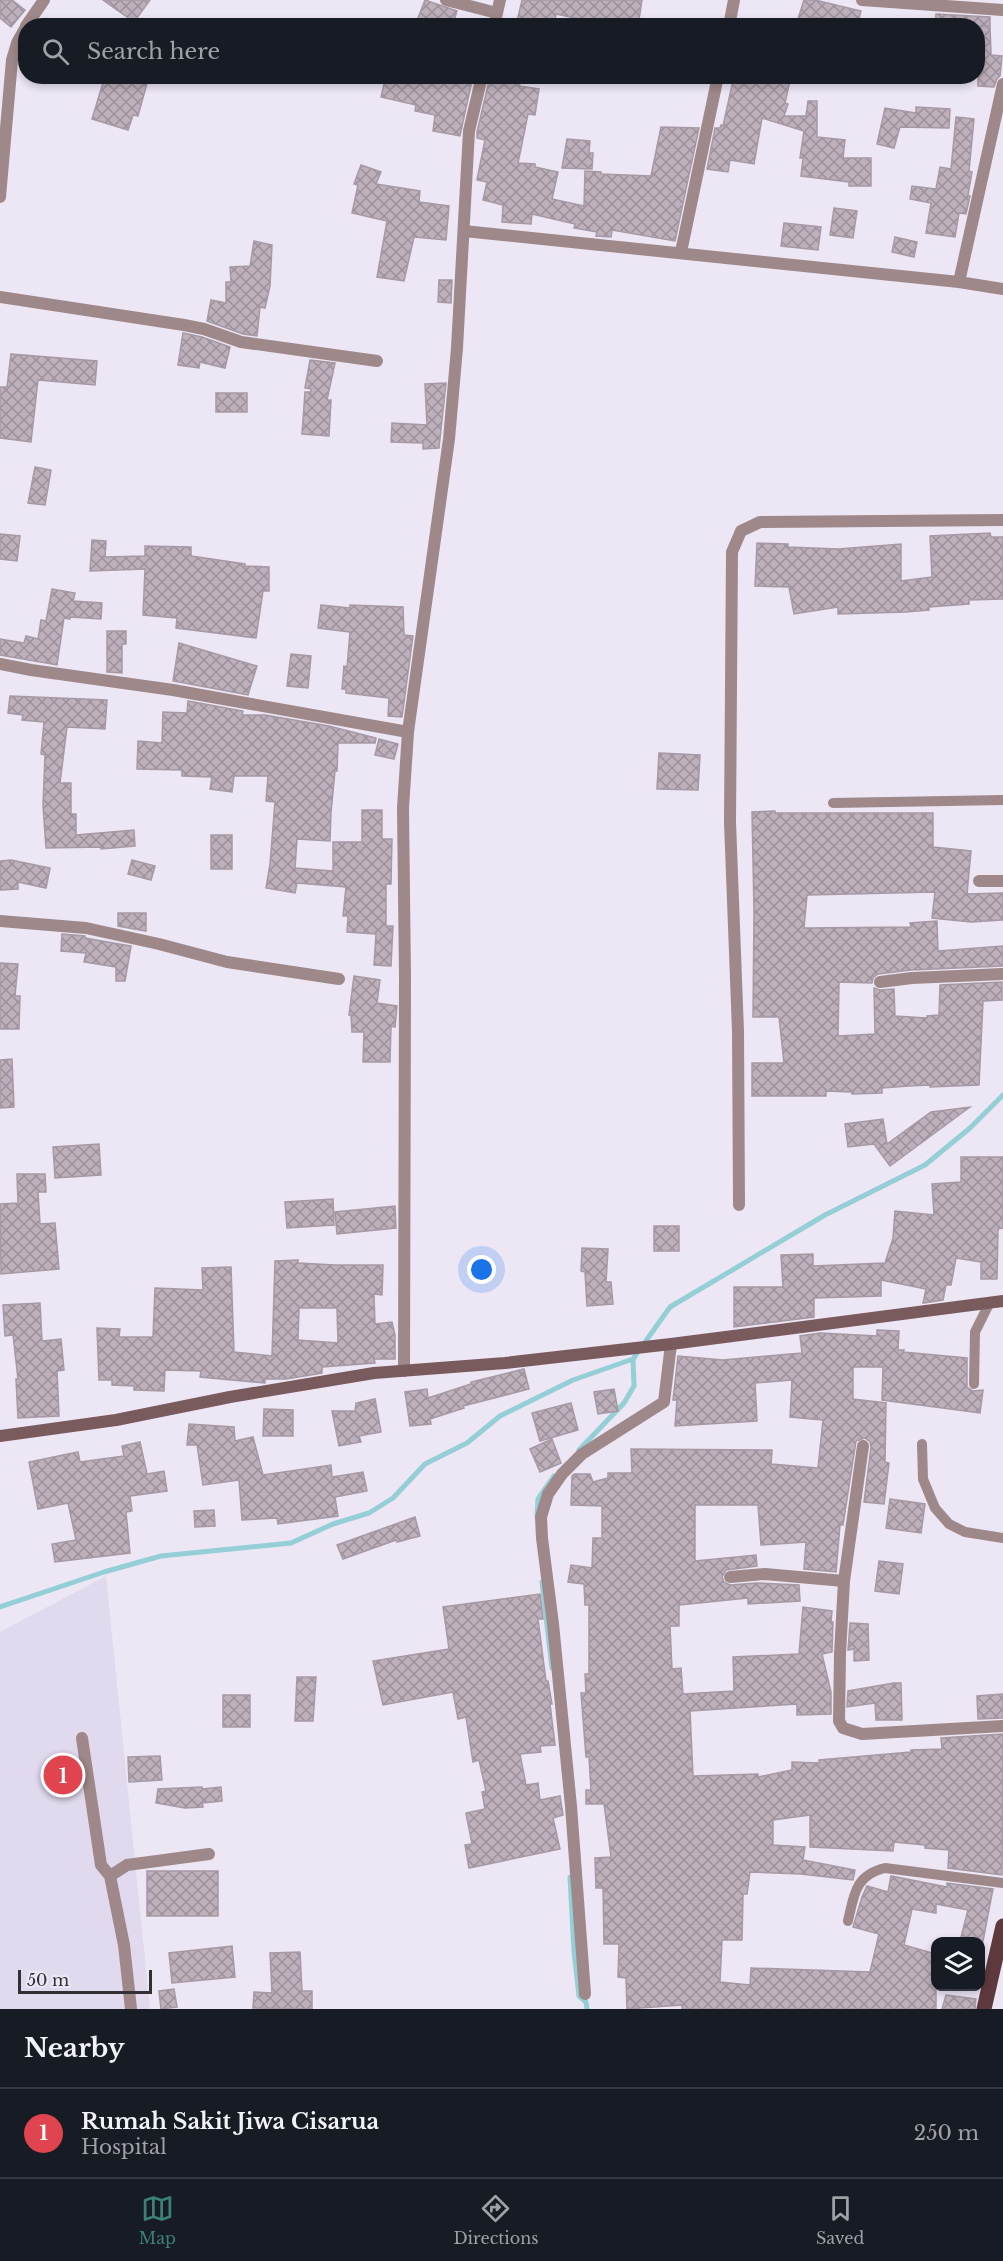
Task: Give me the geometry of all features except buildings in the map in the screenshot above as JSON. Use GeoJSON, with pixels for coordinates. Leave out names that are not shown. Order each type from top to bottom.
{"type":"FeatureCollection","features":[{"type":"Feature","properties":{"kind":"main road"},"geometry":{"type":"LineString","coordinates":[[984,2009],[1003,1926]]}},
{"type":"Feature","properties":{"kind":"street"},"geometry":{"type":"LineString","coordinates":[[32,18],[44,0]]}},
{"type":"Feature","properties":{"kind":"street"},"geometry":{"type":"LineString","coordinates":[[446,0],[493,18]]}},
{"type":"Feature","properties":{"kind":"street"},"geometry":{"type":"LineString","coordinates":[[496,18],[500,0]]}},
{"type":"Feature","properties":{"kind":"street"},"geometry":{"type":"LineString","coordinates":[[731,18],[734,0]]}},
{"type":"Feature","properties":{"kind":"street"},"geometry":{"type":"LineString","coordinates":[[862,0],[1003,10]]}},
{"type":"Feature","properties":{"kind":"street"},"geometry":{"type":"LineString","coordinates":[[0,197],[12,60],[18,41]]}},
{"type":"Feature","properties":{"kind":"street"},"geometry":{"type":"LineString","coordinates":[[404,1371],[405,978],[402,808],[408,732],[449,439],[469,131],[480,84]]}},
{"type":"Feature","properties":{"kind":"street"},"geometry":{"type":"LineString","coordinates":[[681,252],[716,84]]}},
{"type":"Feature","properties":{"kind":"street"},"geometry":{"type":"LineString","coordinates":[[959,282],[1003,84]]}},
{"type":"Feature","properties":{"kind":"street"},"geometry":{"type":"LineString","coordinates":[[464,231],[681,252],[959,282],[1003,289]]}},
{"type":"Feature","properties":{"kind":"street"},"geometry":{"type":"LineString","coordinates":[[0,297],[194,327],[241,342],[283,346],[376,361]]}},
{"type":"Feature","properties":{"kind":"street"},"geometry":{"type":"LineString","coordinates":[[739,1205],[738,1031],[730,822],[732,552],[741,531],[760,522],[1003,520]]}},
{"type":"Feature","properties":{"kind":"street"},"geometry":{"type":"LineString","coordinates":[[0,664],[185,692],[408,732]]}},
{"type":"Feature","properties":{"kind":"street"},"geometry":{"type":"LineString","coordinates":[[979,881],[1003,881]]}},
{"type":"Feature","properties":{"kind":"street"},"geometry":{"type":"LineString","coordinates":[[0,921],[86,928],[226,962],[339,979]]}},
{"type":"Feature","properties":{"kind":"street"},"geometry":{"type":"LineString","coordinates":[[880,982],[912,978],[1003,974]]}},
{"type":"Feature","properties":{"kind":"street"},"geometry":{"type":"LineString","coordinates":[[0,1437],[116,1420],[374,1373],[505,1363],[647,1347],[1003,1301]]}},
{"type":"Feature","properties":{"kind":"street"},"geometry":{"type":"LineString","coordinates":[[585,1994],[570,1806],[541,1517],[548,1494],[562,1474],[582,1454],[664,1402],[671,1344]]}},
{"type":"Feature","properties":{"kind":"street"},"geometry":{"type":"LineString","coordinates":[[863,1446],[844,1581],[839,1721],[843,1728],[862,1734],[1003,1726]]}},
{"type":"Feature","properties":{"kind":"street"},"geometry":{"type":"LineString","coordinates":[[730,1576],[765,1574],[844,1581]]}},
{"type":"Feature","properties":{"kind":"street"},"geometry":{"type":"LineString","coordinates":[[82,1738],[101,1865],[110,1876],[124,1945],[131,2009]]}},
{"type":"Feature","properties":{"kind":"street"},"geometry":{"type":"LineString","coordinates":[[110,1876],[128,1865],[209,1854]]}},
{"type":"Feature","properties":{"kind":"lane"},"geometry":{"type":"LineString","coordinates":[[833,803],[1003,800]]}},
{"type":"Feature","properties":{"kind":"lane"},"geometry":{"type":"LineString","coordinates":[[974,1384],[975,1332],[989,1304]]}},
{"type":"Feature","properties":{"kind":"lane"},"geometry":{"type":"LineString","coordinates":[[922,1444],[923,1479],[934,1508],[949,1524],[965,1532],[1003,1538]]}},
{"type":"Feature","properties":{"kind":"lane"},"geometry":{"type":"LineString","coordinates":[[848,1921],[857,1886],[876,1870],[885,1868],[1003,1882]]}},
{"type":"Feature","properties":{"kind":"shaded area"},"geometry":{"type":"Polygon","coordinates":[[[106,1576],[150,2009],[0,2009],[0,1632],[106,1576]]]}},
{"type":"Feature","properties":{"kind":"waterway"},"geometry":{"type":"LineString","coordinates":[[0,1607],[104,1572],[161,1556],[291,1543],[333,1524],[369,1513],[393,1498],[425,1464],[467,1443],[500,1416],[573,1380],[633,1359],[670,1307],[825,1215],[925,1165],[970,1128],[1003,1095]]}},
{"type":"Feature","properties":{"kind":"waterway"},"geometry":{"type":"LineString","coordinates":[[579,1450],[624,1403],[634,1386],[633,1359]]}},
{"type":"Feature","properties":{"kind":"waterway"},"geometry":{"type":"LineString","coordinates":[[537,1516],[538,1499],[554,1476]]}},
{"type":"Feature","properties":{"kind":"waterway"},"geometry":{"type":"LineString","coordinates":[[542,1582],[552,1668]]}},
{"type":"Feature","properties":{"kind":"waterway"},"geometry":{"type":"LineString","coordinates":[[570,1877],[579,1996],[586,2002],[587,2009]]}},
{"type":"Feature","properties":{"kind":"place","name":"Rumah Sakit Jiwa Cisarua"},"geometry":{"type":"Point","coordinates":[63,1775]}}]}
